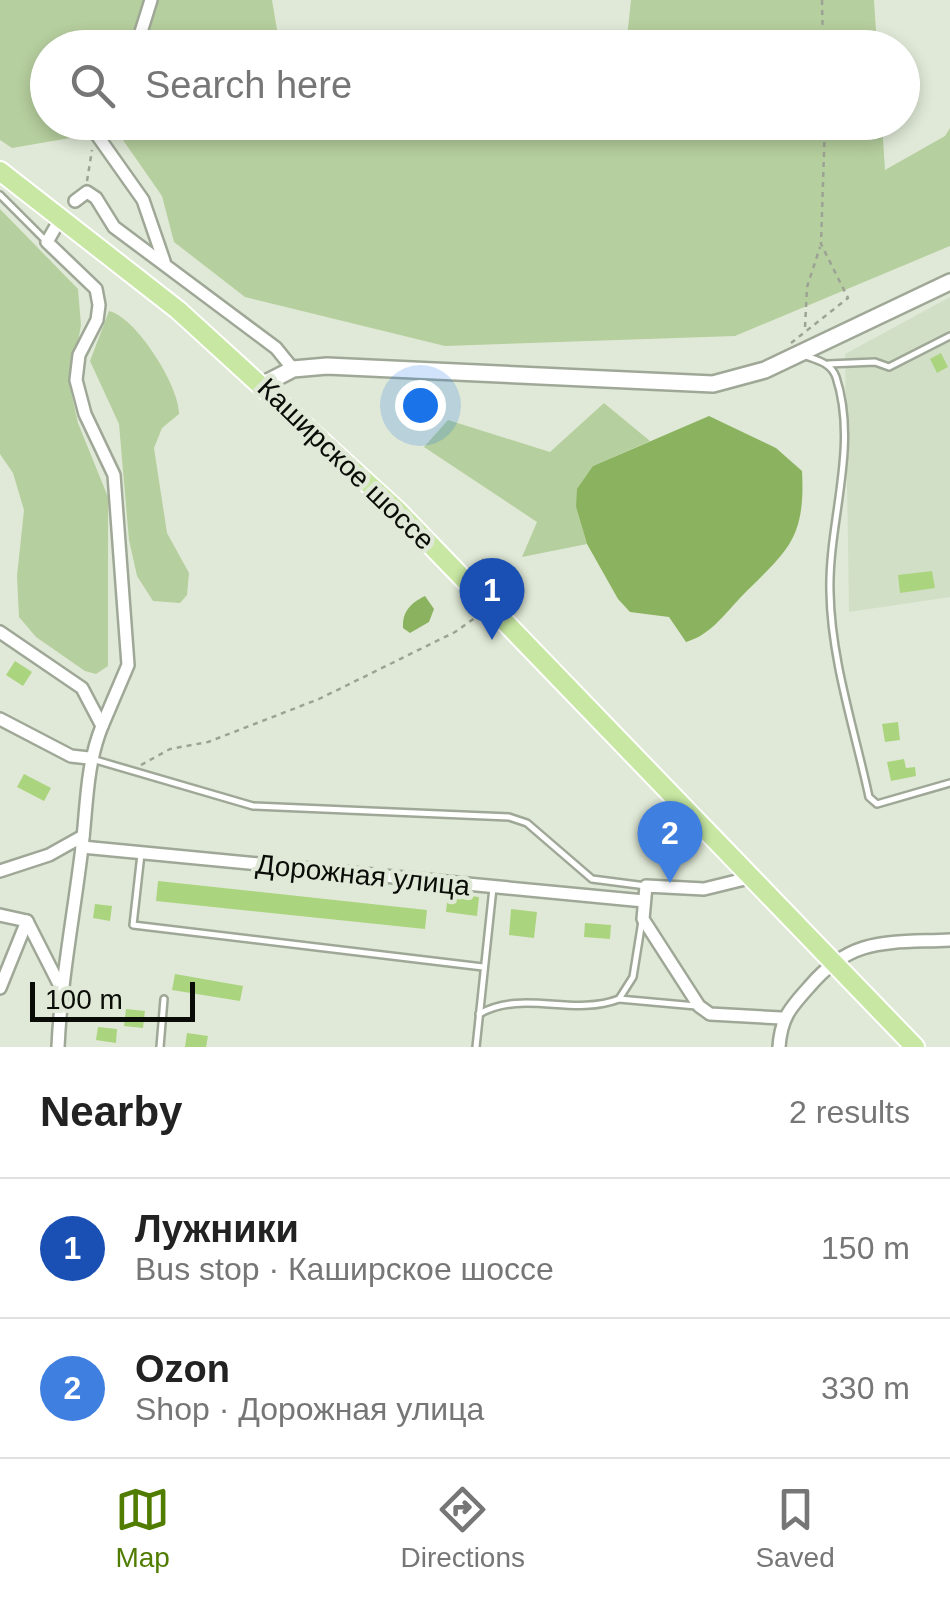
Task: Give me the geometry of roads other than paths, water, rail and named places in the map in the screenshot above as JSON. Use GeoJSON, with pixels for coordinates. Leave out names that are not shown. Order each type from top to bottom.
{"type":"FeatureCollection","features":[{"type":"Feature","properties":{"kind":"main road","name":"Каширское шоссе"},"geometry":{"type":"LineString","coordinates":[[0,171],[97,244],[264,384],[397,510],[916,1047]]}},
{"type":"Feature","properties":{"kind":"street"},"geometry":{"type":"LineString","coordinates":[[142,30],[151,0]]}},
{"type":"Feature","properties":{"kind":"street"},"geometry":{"type":"LineString","coordinates":[[107,140],[143,200],[164,262]]}},
{"type":"Feature","properties":{"kind":"street"},"geometry":{"type":"LineString","coordinates":[[75,201],[86,192],[96,198],[114,228],[164,262],[258,339],[276,348],[294,369]]}},
{"type":"Feature","properties":{"kind":"street"},"geometry":{"type":"LineString","coordinates":[[56,228],[47,242],[96,290],[99,305],[98,320],[80,355],[76,380],[85,414],[114,475],[128,665],[124,684],[89,758],[83,842],[61,988],[58,1047]]}},
{"type":"Feature","properties":{"kind":"street"},"geometry":{"type":"LineString","coordinates":[[264,384],[294,369],[415,370],[682,385],[742,378],[950,282]]}},
{"type":"Feature","properties":{"kind":"street"},"geometry":{"type":"LineString","coordinates":[[0,632],[82,688],[102,726]]}},
{"type":"Feature","properties":{"kind":"street"},"geometry":{"type":"LineString","coordinates":[[0,719],[71,756],[89,758]]}},
{"type":"Feature","properties":{"kind":"street"},"geometry":{"type":"LineString","coordinates":[[0,871],[83,842]]}},
{"type":"Feature","properties":{"kind":"street","name":"Дорожная улица"},"geometry":{"type":"LineString","coordinates":[[83,842],[141,854],[644,901]]}},
{"type":"Feature","properties":{"kind":"street"},"geometry":{"type":"LineString","coordinates":[[752,876],[704,890],[646,886],[643,919],[699,1006],[710,1014],[782,1018]]}},
{"type":"Feature","properties":{"kind":"street"},"geometry":{"type":"LineString","coordinates":[[0,915],[27,921]]}},
{"type":"Feature","properties":{"kind":"street"},"geometry":{"type":"LineString","coordinates":[[27,921],[61,988]]}},
{"type":"Feature","properties":{"kind":"street"},"geometry":{"type":"LineString","coordinates":[[0,988],[27,921]]}},
{"type":"Feature","properties":{"kind":"street"},"geometry":{"type":"LineString","coordinates":[[780,1047],[782,1018],[832,959],[874,944],[950,940]]}},
{"type":"Feature","properties":{"kind":"lane"},"geometry":{"type":"LineString","coordinates":[[0,195],[47,242]]}},
{"type":"Feature","properties":{"kind":"lane"},"geometry":{"type":"LineString","coordinates":[[793,356],[828,364],[875,362],[889,367],[950,336]]}},
{"type":"Feature","properties":{"kind":"lane"},"geometry":{"type":"LineString","coordinates":[[828,364],[835,374],[841,402],[843,453],[843,481],[830,550],[830,597],[869,797],[877,804],[893,802],[950,783]]}},
{"type":"Feature","properties":{"kind":"lane"},"geometry":{"type":"LineString","coordinates":[[89,758],[252,806],[509,816],[527,823],[592,880],[646,886]]}},
{"type":"Feature","properties":{"kind":"lane"},"geometry":{"type":"LineString","coordinates":[[141,854],[132,925],[484,966]]}},
{"type":"Feature","properties":{"kind":"lane"},"geometry":{"type":"LineString","coordinates":[[476,1047],[493,888]]}},
{"type":"Feature","properties":{"kind":"lane"},"geometry":{"type":"LineString","coordinates":[[619,999],[633,977],[643,919]]}},
{"type":"Feature","properties":{"kind":"lane"},"geometry":{"type":"LineString","coordinates":[[160,1047],[164,999]]}},
{"type":"Feature","properties":{"kind":"lane"},"geometry":{"type":"LineString","coordinates":[[479,1014],[511,1000],[579,1008],[619,999],[699,1006]]}},
{"type":"Feature","properties":{"kind":"place","name":"Лужники"},"geometry":{"type":"Point","coordinates":[492,640]}},
{"type":"Feature","properties":{"kind":"place","name":"Ozon"},"geometry":{"type":"Point","coordinates":[670,883]}}]}
